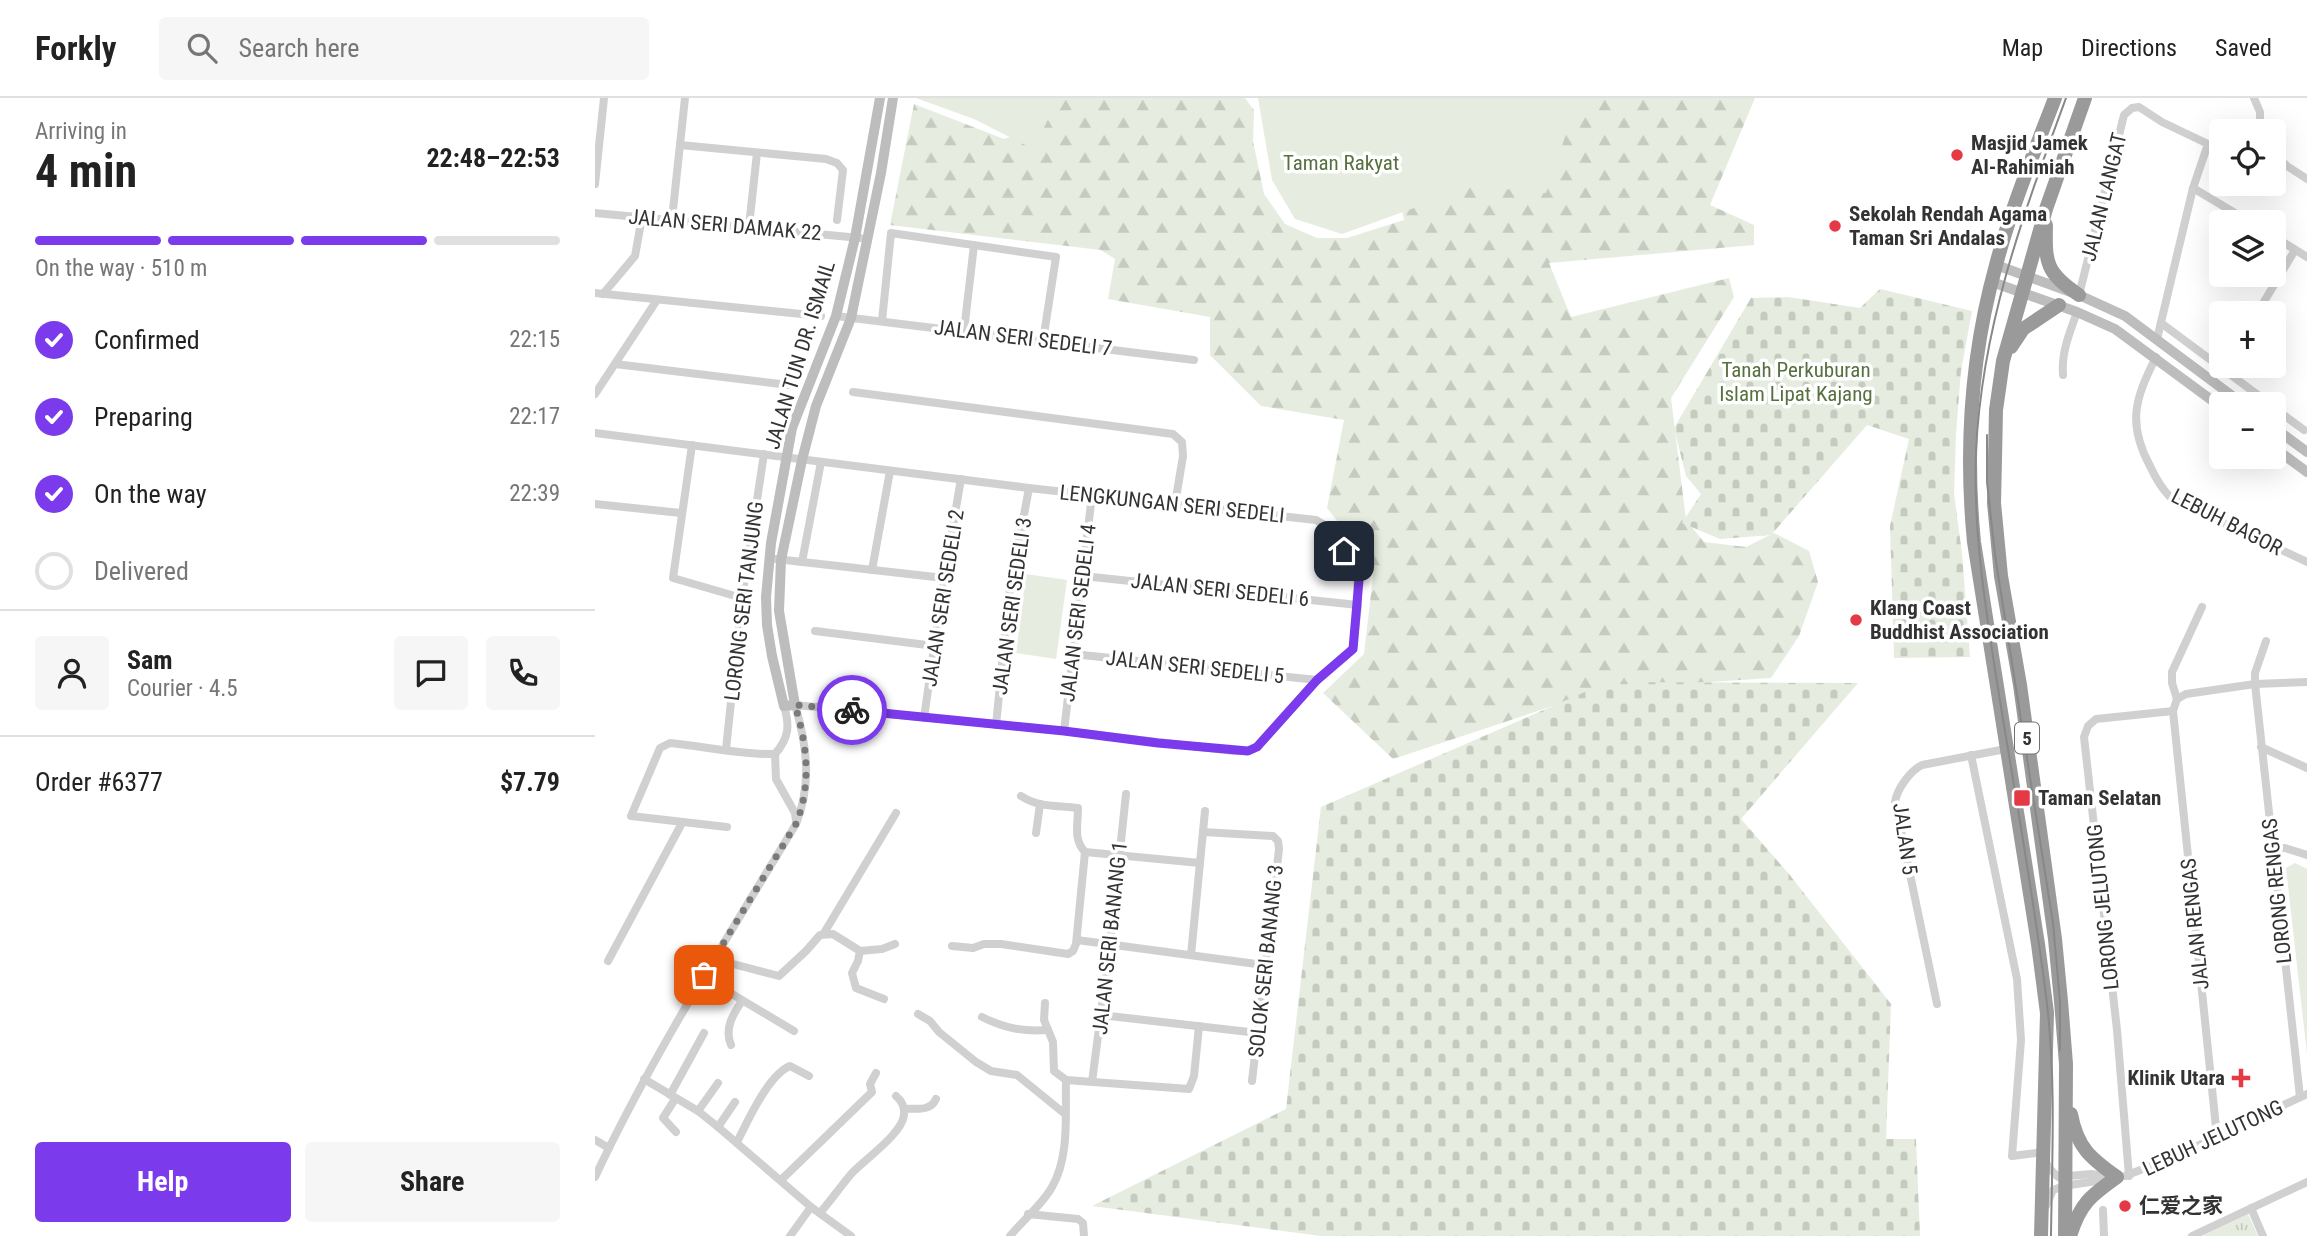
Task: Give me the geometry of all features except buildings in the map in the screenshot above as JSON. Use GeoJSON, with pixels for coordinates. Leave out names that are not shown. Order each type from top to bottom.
{"type":"FeatureCollection","features":[{"type":"Feature","properties":{"kind":"highway","name":"5"},"geometry":{"type":"LineString","coordinates":[[2041,1236],[2047,1013],[1983,605],[1970,503],[1969,436],[1979,345],[1996,265],[2055,98]]}},
{"type":"Feature","properties":{"kind":"highway","name":"5"},"geometry":{"type":"LineString","coordinates":[[2068,1236],[2064,1181],[2066,1065],[2055,939],[1997,542],[1994,503],[1996,410],[2003,361],[2025,276],[2085,98]]}},
{"type":"Feature","properties":{"kind":"highway"},"geometry":{"type":"LineString","coordinates":[[2046,209],[2046,261],[2066,286],[2079,295]]}},
{"type":"Feature","properties":{"kind":"highway"},"geometry":{"type":"LineString","coordinates":[[2003,361],[2023,328],[2059,305]]}},
{"type":"Feature","properties":{"kind":"highway"},"geometry":{"type":"LineString","coordinates":[[2066,1065],[2074,1133],[2091,1156],[2123,1177],[2091,1196],[2082,1206],[2068,1236]]}},
{"type":"Feature","properties":{"kind":"street"},"geometry":{"type":"LineString","coordinates":[[595,184],[597,131],[604,98]]}},
{"type":"Feature","properties":{"kind":"street"},"geometry":{"type":"LineString","coordinates":[[671,219],[685,98]]}},
{"type":"Feature","properties":{"kind":"street","name":"JALAN TUN DR. ISMAIL"},"geometry":{"type":"LineString","coordinates":[[775,559],[792,428],[836,316],[855,237],[880,98]]}},
{"type":"Feature","properties":{"kind":"street","name":"JALAN TUN DR. ISMAIL"},"geometry":{"type":"LineString","coordinates":[[790,706],[772,656],[766,597],[817,406],[851,318],[893,98]]}},
{"type":"Feature","properties":{"kind":"street"},"geometry":{"type":"LineString","coordinates":[[2254,98],[2260,119]]}},
{"type":"Feature","properties":{"kind":"street","name":"JALAN LANGAT"},"geometry":{"type":"LineString","coordinates":[[2079,295],[2124,115],[2132,108],[2139,107],[2162,122],[2208,144],[2193,188]]}},
{"type":"Feature","properties":{"kind":"street"},"geometry":{"type":"LineString","coordinates":[[680,145],[826,159],[837,163],[843,170],[837,220]]}},
{"type":"Feature","properties":{"kind":"street"},"geometry":{"type":"LineString","coordinates":[[750,226],[757,153]]}},
{"type":"Feature","properties":{"kind":"street"},"geometry":{"type":"LineString","coordinates":[[2286,165],[2307,179]]}},
{"type":"Feature","properties":{"kind":"street"},"geometry":{"type":"LineString","coordinates":[[2157,339],[2193,188],[2230,210]]}},
{"type":"Feature","properties":{"kind":"street","name":"JALAN SERI DAMAK 22"},"geometry":{"type":"LineString","coordinates":[[595,213],[868,239]]}},
{"type":"Feature","properties":{"kind":"street"},"geometry":{"type":"LineString","coordinates":[[599,293],[635,256],[642,217]]}},
{"type":"Feature","properties":{"kind":"street"},"geometry":{"type":"LineString","coordinates":[[882,321],[891,233],[1056,257],[1043,341]]}},
{"type":"Feature","properties":{"kind":"street"},"geometry":{"type":"LineString","coordinates":[[2286,244],[2307,257]]}},
{"type":"Feature","properties":{"kind":"street"},"geometry":{"type":"LineString","coordinates":[[964,331],[974,245]]}},
{"type":"Feature","properties":{"kind":"street"},"geometry":{"type":"LineString","coordinates":[[2264,301],[2295,250]]}},
{"type":"Feature","properties":{"kind":"street"},"geometry":{"type":"LineString","coordinates":[[1996,265],[2079,295],[2125,316],[2226,392]]}},
{"type":"Feature","properties":{"kind":"street"},"geometry":{"type":"LineString","coordinates":[[1992,282],[2059,305],[2115,329],[2209,398]]}},
{"type":"Feature","properties":{"kind":"street"},"geometry":{"type":"LineString","coordinates":[[599,293],[821,316]]}},
{"type":"Feature","properties":{"kind":"street"},"geometry":{"type":"LineString","coordinates":[[595,394],[657,300]]}},
{"type":"Feature","properties":{"kind":"street"},"geometry":{"type":"LineString","coordinates":[[2063,375],[2061,363],[2077,312]]}},
{"type":"Feature","properties":{"kind":"street","name":"JALAN SERI SEDELI 7"},"geometry":{"type":"LineString","coordinates":[[836,316],[1194,360]]}},
{"type":"Feature","properties":{"kind":"street"},"geometry":{"type":"LineString","coordinates":[[2161,323],[2252,392]]}},
{"type":"Feature","properties":{"kind":"street","name":"LEBUH BAGOR"},"geometry":{"type":"LineString","coordinates":[[2155,358],[2141,390],[2134,423],[2137,439],[2160,487],[2171,498],[2307,562]]}},
{"type":"Feature","properties":{"kind":"street"},"geometry":{"type":"LineString","coordinates":[[615,364],[788,385]]}},
{"type":"Feature","properties":{"kind":"street"},"geometry":{"type":"LineString","coordinates":[[853,392],[1173,434],[1182,442],[1183,456],[1175,505]]}},
{"type":"Feature","properties":{"kind":"street"},"geometry":{"type":"LineString","coordinates":[[2286,415],[2306,428]]}},
{"type":"Feature","properties":{"kind":"street"},"geometry":{"type":"LineString","coordinates":[[2305,451],[2287,437],[2306,428]]}},
{"type":"Feature","properties":{"kind":"street"},"geometry":{"type":"LineString","coordinates":[[2305,451],[2306,428]]}},
{"type":"Feature","properties":{"kind":"street","name":"LENGKUNGAN SERI SEDELI"},"geometry":{"type":"LineString","coordinates":[[595,433],[1029,488],[1316,520],[1327,526],[1357,569],[1358,605],[1353,649],[1317,680],[1257,747],[1248,751],[790,706]]}},
{"type":"Feature","properties":{"kind":"street"},"geometry":{"type":"LineString","coordinates":[[692,445],[673,578],[742,598]]}},
{"type":"Feature","properties":{"kind":"street","name":"LORONG SERI TANJUNG"},"geometry":{"type":"LineString","coordinates":[[726,749],[742,598],[764,454]]}},
{"type":"Feature","properties":{"kind":"street"},"geometry":{"type":"LineString","coordinates":[[2286,456],[2307,472]]}},
{"type":"Feature","properties":{"kind":"street"},"geometry":{"type":"LineString","coordinates":[[802,562],[821,462]]}},
{"type":"Feature","properties":{"kind":"street"},"geometry":{"type":"LineString","coordinates":[[872,570],[890,471]]}},
{"type":"Feature","properties":{"kind":"street","name":"JALAN SERI SEDELI 2"},"geometry":{"type":"LineString","coordinates":[[924,718],[961,479]]}},
{"type":"Feature","properties":{"kind":"street","name":"JALAN SERI SEDELI 3"},"geometry":{"type":"LineString","coordinates":[[996,725],[1009,595],[1029,488]]}},
{"type":"Feature","properties":{"kind":"street","name":"JALAN SERI SEDELI 4"},"geometry":{"type":"LineString","coordinates":[[1064,731],[1092,495]]}},
{"type":"Feature","properties":{"kind":"street"},"geometry":{"type":"LineString","coordinates":[[595,504],[681,513]]}},
{"type":"Feature","properties":{"kind":"street"},"geometry":{"type":"LineString","coordinates":[[775,559],[944,578]]}},
{"type":"Feature","properties":{"kind":"street","name":"JALAN SERI SEDELI 6"},"geometry":{"type":"LineString","coordinates":[[1083,576],[1358,605]]}},
{"type":"Feature","properties":{"kind":"street"},"geometry":{"type":"LineString","coordinates":[[2173,711],[2177,699],[2172,672],[2202,607]]}},
{"type":"Feature","properties":{"kind":"street"},"geometry":{"type":"LineString","coordinates":[[815,631],[935,646]]}},
{"type":"Feature","properties":{"kind":"street","name":"LORONG RENGAS"},"geometry":{"type":"LineString","coordinates":[[2266,641],[2255,673],[2255,684],[2305,1095]]}},
{"type":"Feature","properties":{"kind":"street","name":"JALAN SERI SEDELI 5"},"geometry":{"type":"LineString","coordinates":[[1073,654],[1317,680]]}},
{"type":"Feature","properties":{"kind":"street"},"geometry":{"type":"LineString","coordinates":[[2177,699],[2186,694],[2255,684],[2307,682]]}},
{"type":"Feature","properties":{"kind":"street"},"geometry":{"type":"LineString","coordinates":[[790,706],[789,732],[775,754],[776,779],[795,813],[796,824]]}},
{"type":"Feature","properties":{"kind":"street"},"geometry":{"type":"LineString","coordinates":[[595,1177],[644,1079],[796,824],[806,785],[807,759],[803,733],[790,706]]}},
{"type":"Feature","properties":{"kind":"street","name":"JALAN RENGAS"},"geometry":{"type":"LineString","coordinates":[[2173,711],[2217,1137]]}},
{"type":"Feature","properties":{"kind":"street","name":"LORONG JELUTONG"},"geometry":{"type":"LineString","coordinates":[[2123,1177],[2117,1030],[2084,737],[2088,726],[2096,719],[2173,711]]}},
{"type":"Feature","properties":{"kind":"street"},"geometry":{"type":"LineString","coordinates":[[727,827],[631,816],[660,748],[670,743],[759,755],[775,754]]}},
{"type":"Feature","properties":{"kind":"street"},"geometry":{"type":"LineString","coordinates":[[2261,747],[2307,768]]}},
{"type":"Feature","properties":{"kind":"street","name":"JALAN 5"},"geometry":{"type":"LineString","coordinates":[[1937,1004],[1895,802],[1896,796],[1917,768],[1929,762],[2006,749]]}},
{"type":"Feature","properties":{"kind":"street"},"geometry":{"type":"LineString","coordinates":[[1971,755],[2017,979],[2021,1040],[2013,1156],[2045,1156],[2054,1175],[2064,1181],[2053,1190],[2042,1216]]}},
{"type":"Feature","properties":{"kind":"street","name":"JALAN SERI BANANG 1"},"geometry":{"type":"LineString","coordinates":[[1092,1082],[1126,794]]}},
{"type":"Feature","properties":{"kind":"street"},"geometry":{"type":"LineString","coordinates":[[1021,796],[1040,804],[1078,808],[1076,837],[1085,852],[1200,863]]}},
{"type":"Feature","properties":{"kind":"street"},"geometry":{"type":"LineString","coordinates":[[1037,833],[1040,804]]}},
{"type":"Feature","properties":{"kind":"street"},"geometry":{"type":"LineString","coordinates":[[1191,955],[1205,811]]}},
{"type":"Feature","properties":{"kind":"street"},"geometry":{"type":"LineString","coordinates":[[714,959],[779,976],[824,933],[896,813]]}},
{"type":"Feature","properties":{"kind":"street"},"geometry":{"type":"LineString","coordinates":[[608,961],[682,823]]}},
{"type":"Feature","properties":{"kind":"street","name":"SOLOK SERI BANANG 3"},"geometry":{"type":"LineString","coordinates":[[1203,832],[1273,836],[1278,841],[1252,1082]]}},
{"type":"Feature","properties":{"kind":"street"},"geometry":{"type":"LineString","coordinates":[[2273,849],[2285,848],[2307,855]]}},
{"type":"Feature","properties":{"kind":"street"},"geometry":{"type":"LineString","coordinates":[[952,946],[974,948],[984,944],[1001,944],[1067,954],[1073,951],[1077,940],[1085,852]]}},
{"type":"Feature","properties":{"kind":"street"},"geometry":{"type":"LineString","coordinates":[[824,933],[833,934],[860,950],[882,949],[895,944]]}},
{"type":"Feature","properties":{"kind":"street"},"geometry":{"type":"LineString","coordinates":[[1077,940],[1264,965]]}},
{"type":"Feature","properties":{"kind":"street"},"geometry":{"type":"LineString","coordinates":[[860,950],[852,973],[853,982],[856,988],[884,999]]}},
{"type":"Feature","properties":{"kind":"street"},"geometry":{"type":"LineString","coordinates":[[704,975],[794,1031]]}},
{"type":"Feature","properties":{"kind":"street"},"geometry":{"type":"LineString","coordinates":[[731,1045],[728,1039],[729,1025],[742,1000]]}},
{"type":"Feature","properties":{"kind":"street"},"geometry":{"type":"LineString","coordinates":[[1045,1003],[1044,1020],[1053,1042],[1054,1071],[1066,1080],[1189,1089],[1192,1084],[1199,1026]]}},
{"type":"Feature","properties":{"kind":"street"},"geometry":{"type":"LineString","coordinates":[[918,1014],[930,1021],[939,1032],[976,1062],[991,1071],[1017,1075],[1065,1114]]}},
{"type":"Feature","properties":{"kind":"street"},"geometry":{"type":"LineString","coordinates":[[1101,1015],[1258,1033]]}},
{"type":"Feature","properties":{"kind":"street"},"geometry":{"type":"LineString","coordinates":[[982,1017],[999,1026],[1022,1031],[1048,1030]]}},
{"type":"Feature","properties":{"kind":"street"},"geometry":{"type":"LineString","coordinates":[[676,1132],[663,1118],[704,1033]]}},
{"type":"Feature","properties":{"kind":"street"},"geometry":{"type":"LineString","coordinates":[[737,1142],[762,1097],[782,1070],[790,1066],[809,1076]]}},
{"type":"Feature","properties":{"kind":"street"},"geometry":{"type":"LineString","coordinates":[[781,1180],[872,1092],[870,1084],[876,1073]]}},
{"type":"Feature","properties":{"kind":"street"},"geometry":{"type":"LineString","coordinates":[[644,1079],[698,1111],[811,1207],[851,1236]]}},
{"type":"Feature","properties":{"kind":"street"},"geometry":{"type":"LineString","coordinates":[[1010,1236],[1044,1199],[1057,1177],[1064,1142],[1066,1080]]}},
{"type":"Feature","properties":{"kind":"street"},"geometry":{"type":"LineString","coordinates":[[698,1111],[718,1083]]}},
{"type":"Feature","properties":{"kind":"street","name":"LEBUH JELUTONG"},"geometry":{"type":"LineString","coordinates":[[2064,1181],[2123,1177],[2217,1137],[2305,1095]]}},
{"type":"Feature","properties":{"kind":"street"},"geometry":{"type":"LineString","coordinates":[[820,1213],[853,1172],[899,1127],[904,1117],[904,1109],[903,1102],[896,1096]]}},
{"type":"Feature","properties":{"kind":"street"},"geometry":{"type":"LineString","coordinates":[[904,1109],[926,1109],[934,1104],[936,1099]]}},
{"type":"Feature","properties":{"kind":"street"},"geometry":{"type":"LineString","coordinates":[[718,1127],[735,1102]]}},
{"type":"Feature","properties":{"kind":"street"},"geometry":{"type":"LineString","coordinates":[[595,1140],[608,1148]]}},
{"type":"Feature","properties":{"kind":"street"},"geometry":{"type":"LineString","coordinates":[[2195,1235],[2307,1182]]}},
{"type":"Feature","properties":{"kind":"street"},"geometry":{"type":"LineString","coordinates":[[790,1236],[811,1207]]}},
{"type":"Feature","properties":{"kind":"street"},"geometry":{"type":"LineString","coordinates":[[2251,1208],[2263,1236]]}},
{"type":"Feature","properties":{"kind":"street"},"geometry":{"type":"LineString","coordinates":[[2103,1210],[2104,1236]]}},
{"type":"Feature","properties":{"kind":"street"},"geometry":{"type":"LineString","coordinates":[[1028,1214],[1078,1219],[1083,1223],[1084,1236]]}},
{"type":"Feature","properties":{"kind":"green space"},"geometry":{"type":"Polygon","coordinates":[[[916,98],[1059,98],[1033,149],[974,119],[916,98]]]}},
{"type":"Feature","properties":{"kind":"green space"},"geometry":{"type":"Polygon","coordinates":[[[1035,98],[1245,98],[1254,110],[1253,141],[1264,194],[1285,224],[1317,238],[1347,238],[1404,220],[1399,194],[1310,98],[1755,98],[1710,205],[1754,225],[1754,245],[1549,263],[1571,317],[1729,278],[1734,297],[1671,398],[1686,520],[1704,542],[1746,547],[1774,533],[1809,551],[1818,582],[1799,636],[1771,678],[1604,689],[1393,759],[1323,693],[1364,654],[1374,568],[1327,508],[1344,420],[1261,406],[1210,355],[1210,317],[1108,299],[1115,259],[1101,250],[890,225],[914,104],[1004,139],[1026,132],[1035,98]]]}},
{"type":"Feature","properties":{"kind":"green space","name":"Taman Rakyat"},"geometry":{"type":"Polygon","coordinates":[[[1258,98],[1578,98],[1546,193],[1475,186],[1342,234],[1295,219],[1272,180],[1258,98]]]}},
{"type":"Feature","properties":{"kind":"green space","name":"Tanah Perkuburan Islam Lipat Kajang"},"geometry":{"type":"Polygon","coordinates":[[[1880,289],[1972,311],[1961,371],[1954,494],[1962,553],[1970,657],[1894,658],[1890,526],[1909,439],[1867,425],[1771,535],[1720,539],[1682,523],[1701,494],[1686,476],[1674,428],[1751,298],[1788,297],[1860,308],[1880,289]]]}},
{"type":"Feature","properties":{"kind":"green space"},"geometry":{"type":"Polygon","coordinates":[[[1026,574],[1067,580],[1056,659],[1016,653],[1026,574]]]}},
{"type":"Feature","properties":{"kind":"green space"},"geometry":{"type":"Polygon","coordinates":[[[1608,682],[1858,683],[1741,819],[1789,874],[1891,1004],[1886,1139],[1916,1139],[1920,1236],[1321,1236],[1092,1206],[1286,1109],[1321,807],[1608,682]]]}},
{"type":"Feature","properties":{"kind":"green space"},"geometry":{"type":"Polygon","coordinates":[[[2295,863],[2307,869],[2307,1054],[2286,868],[2295,863]]]}},
{"type":"Feature","properties":{"kind":"green space"},"geometry":{"type":"Polygon","coordinates":[[[2248,1214],[2258,1236],[2204,1236],[2204,1235],[2248,1214]]]}},
{"type":"Feature","properties":{"kind":"tram line"},"geometry":{"type":"LineString","coordinates":[[2051,1236],[2053,1149],[2050,1033],[2030,883],[1984,596],[1976,509],[1976,451],[1987,359],[2007,271],[2066,98]]}},
{"type":"Feature","properties":{"kind":"tram line"},"geometry":{"type":"LineString","coordinates":[[1987,435],[1987,482],[1995,555],[2053,923],[2060,1001],[2060,1050]]}},
{"type":"Feature","properties":{"kind":"way so far"},"geometry":{"type":"LineString","coordinates":[[704,975],[796,824],[802,808],[807,759],[795,705],[852,710]]}},
{"type":"Feature","properties":{"kind":"place","name":"Masjid Jamek Al-Rahimiah"},"geometry":{"type":"Point","coordinates":[1957,155]}},
{"type":"Feature","properties":{"kind":"place","name":"Sekolah Rendah Agama Taman Sri Andalas"},"geometry":{"type":"Point","coordinates":[1835,226]}},
{"type":"Feature","properties":{"kind":"place","name":"Klang Coast Buddhist Association"},"geometry":{"type":"Point","coordinates":[1856,620]}},
{"type":"Feature","properties":{"kind":"place","name":"Taman Selatan"},"geometry":{"type":"Point","coordinates":[2022,798]}},
{"type":"Feature","properties":{"kind":"place","name":"Klinik Utara"},"geometry":{"type":"Point","coordinates":[2241,1078]}},
{"type":"Feature","properties":{"kind":"place","name":"仁爱之家"},"geometry":{"type":"Point","coordinates":[2125,1206]}},
{"type":"Feature","properties":{"kind":"route"},"geometry":{"type":"LineString","coordinates":[[852,710],[1248,751],[1257,747],[1317,680],[1353,649],[1359,580],[1357,569],[1344,551]]}}]}
